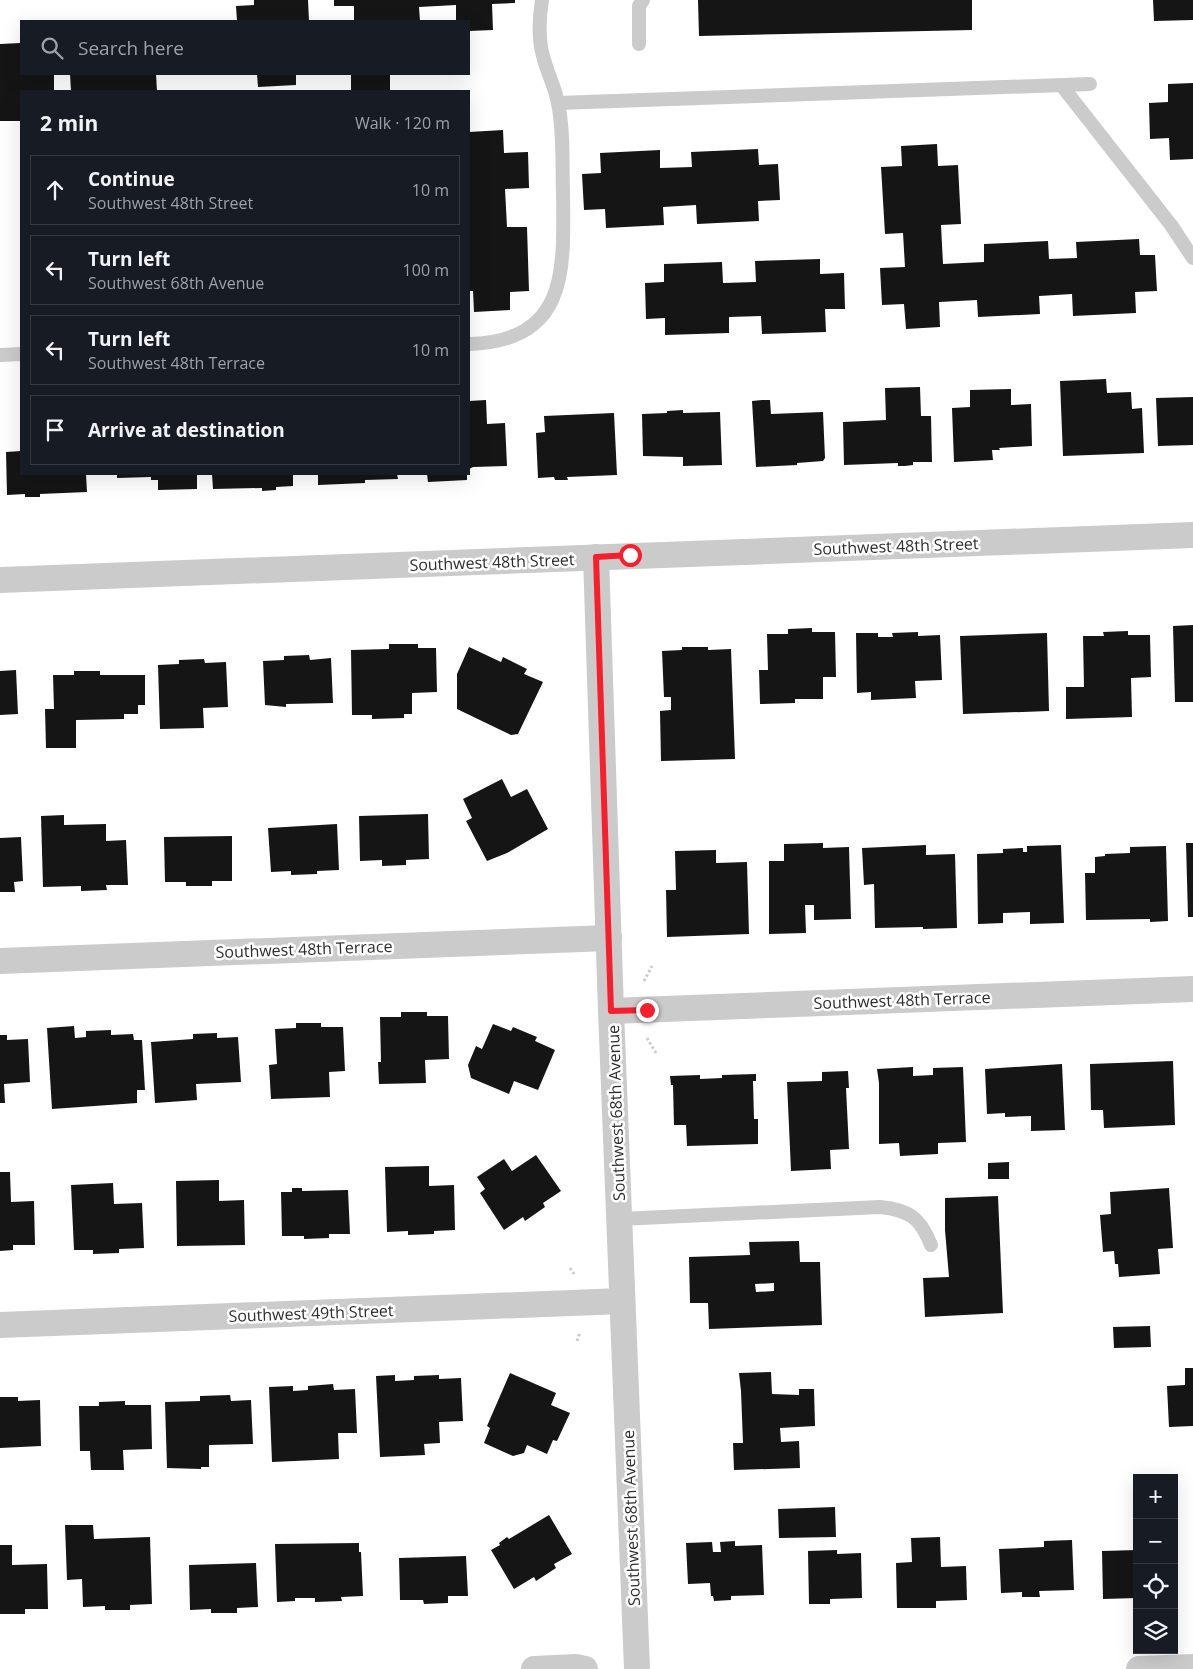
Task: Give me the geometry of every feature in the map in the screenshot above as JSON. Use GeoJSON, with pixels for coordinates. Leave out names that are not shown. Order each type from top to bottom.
{"type":"FeatureCollection","features":[{"type":"Feature","properties":{"kind":"street","name":"Southwest 48th Street"},"geometry":{"type":"LineString","coordinates":[[0,580],[1193,535]]}},
{"type":"Feature","properties":{"kind":"street","name":"Southwest 68th Avenue"},"geometry":{"type":"LineString","coordinates":[[596,557],[611,1011],[637,1669]]}},
{"type":"Feature","properties":{"kind":"street","name":"Southwest 48th Terrace"},"geometry":{"type":"LineString","coordinates":[[0,961],[609,938]]}},
{"type":"Feature","properties":{"kind":"street","name":"Southwest 48th Terrace"},"geometry":{"type":"LineString","coordinates":[[611,1011],[1193,990]]}},
{"type":"Feature","properties":{"kind":"street","name":"Southwest 49th Street"},"geometry":{"type":"LineString","coordinates":[[0,1325],[622,1301]]}},
{"type":"Feature","properties":{"kind":"street"},"geometry":{"type":"LineString","coordinates":[[1139,1669],[1193,1667]]}},
{"type":"Feature","properties":{"kind":"street"},"geometry":{"type":"LineString","coordinates":[[534,1669],[585,1669]]}},
{"type":"Feature","properties":{"kind":"lane"},"geometry":{"type":"LineString","coordinates":[[470,344],[498,340],[520,334],[535,323],[548,308],[561,276],[563,232],[562,143],[558,103],[541,49],[539,15],[542,0]]}},
{"type":"Feature","properties":{"kind":"lane"},"geometry":{"type":"LineString","coordinates":[[639,44],[639,6],[643,0]]}},
{"type":"Feature","properties":{"kind":"lane"},"geometry":{"type":"LineString","coordinates":[[558,103],[1090,84]]}},
{"type":"Feature","properties":{"kind":"lane"},"geometry":{"type":"LineString","coordinates":[[1062,86],[1171,225],[1193,258]]}},
{"type":"Feature","properties":{"kind":"lane"},"geometry":{"type":"LineString","coordinates":[[0,355],[20,354]]}},
{"type":"Feature","properties":{"kind":"lane"},"geometry":{"type":"LineString","coordinates":[[620,1219],[880,1207],[905,1212],[917,1220],[925,1230],[931,1245]]}},
{"type":"Feature","properties":{"kind":"path"},"geometry":{"type":"LineString","coordinates":[[643,983],[652,966]]}},
{"type":"Feature","properties":{"kind":"path"},"geometry":{"type":"LineString","coordinates":[[647,1038],[656,1053]]}},
{"type":"Feature","properties":{"kind":"building"},"geometry":{"type":"Polygon","coordinates":[[[254,0],[308,0],[309,20],[237,20],[236,6],[254,5],[254,0]]]}},
{"type":"Feature","properties":{"kind":"building"},"geometry":{"type":"Polygon","coordinates":[[[334,0],[515,0],[515,3],[492,4],[493,30],[470,31],[470,20],[456,20],[456,5],[419,7],[420,20],[354,20],[354,6],[334,6],[334,0]]]}},
{"type":"Feature","properties":{"kind":"building"},"geometry":{"type":"Polygon","coordinates":[[[698,0],[972,0],[972,30],[699,36],[698,0]]]}},
{"type":"Feature","properties":{"kind":"building"},"geometry":{"type":"Polygon","coordinates":[[[1153,0],[1193,0],[1193,20],[1154,21],[1153,0]]]}},
{"type":"Feature","properties":{"kind":"building"},"geometry":{"type":"Polygon","coordinates":[[[20,43],[20,75],[54,75],[54,90],[20,90],[20,121],[0,121],[0,44],[20,43]]]}},
{"type":"Feature","properties":{"kind":"building"},"geometry":{"type":"Polygon","coordinates":[[[70,75],[156,75],[157,90],[71,90],[70,75]]]}},
{"type":"Feature","properties":{"kind":"building"},"geometry":{"type":"Polygon","coordinates":[[[257,75],[296,75],[296,85],[258,87],[257,75]]]}},
{"type":"Feature","properties":{"kind":"building"},"geometry":{"type":"Polygon","coordinates":[[[351,75],[390,75],[390,90],[351,90],[351,75]]]}},
{"type":"Feature","properties":{"kind":"building"},"geometry":{"type":"Polygon","coordinates":[[[1193,83],[1193,159],[1170,160],[1169,138],[1150,139],[1149,103],[1168,102],[1168,84],[1193,83]]]}},
{"type":"Feature","properties":{"kind":"building"},"geometry":{"type":"Polygon","coordinates":[[[503,130],[504,153],[528,152],[529,188],[505,189],[507,227],[527,227],[529,291],[510,292],[510,310],[474,312],[473,291],[470,291],[470,132],[503,130]]]}},
{"type":"Feature","properties":{"kind":"building"},"geometry":{"type":"Polygon","coordinates":[[[937,144],[938,166],[958,165],[961,224],[941,225],[943,264],[984,262],[984,244],[1048,241],[1049,259],[1077,258],[1076,242],[1139,239],[1140,255],[1155,255],[1157,291],[1135,292],[1136,313],[1073,316],[1072,294],[1039,296],[1040,314],[978,317],[977,300],[939,302],[940,327],[906,329],[904,304],[882,305],[880,268],[905,267],[903,233],[885,234],[881,167],[902,166],[901,146],[937,144]]]}},
{"type":"Feature","properties":{"kind":"building"},"geometry":{"type":"Polygon","coordinates":[[[758,149],[759,165],[778,164],[780,200],[758,201],[759,221],[697,224],[696,205],[663,207],[664,225],[606,228],[605,209],[584,210],[582,174],[601,173],[600,153],[660,150],[660,168],[692,167],[691,152],[758,149]]]}},
{"type":"Feature","properties":{"kind":"building"},"geometry":{"type":"Polygon","coordinates":[[[820,259],[820,274],[844,273],[845,309],[825,309],[826,332],[762,334],[761,316],[729,317],[729,333],[665,335],[665,318],[646,319],[645,283],[664,282],[664,264],[722,262],[723,283],[756,282],[755,261],[820,259]]]}},
{"type":"Feature","properties":{"kind":"building"},"geometry":{"type":"Polygon","coordinates":[[[1106,379],[1107,393],[1131,392],[1132,409],[1142,408],[1144,453],[1063,456],[1060,381],[1106,379]]]}},
{"type":"Feature","properties":{"kind":"building"},"geometry":{"type":"Polygon","coordinates":[[[920,387],[921,416],[931,416],[932,462],[913,462],[913,465],[905,466],[898,466],[898,463],[844,465],[843,422],[886,420],[885,388],[920,387]]]}},
{"type":"Feature","properties":{"kind":"building"},"geometry":{"type":"Polygon","coordinates":[[[1011,389],[1011,405],[1031,404],[1032,446],[992,450],[993,460],[954,462],[952,408],[970,407],[970,390],[1011,389]]]}},
{"type":"Feature","properties":{"kind":"building"},"geometry":{"type":"Polygon","coordinates":[[[1193,397],[1193,445],[1158,446],[1156,398],[1193,397]]]}},
{"type":"Feature","properties":{"kind":"building"},"geometry":{"type":"Polygon","coordinates":[[[486,400],[487,424],[505,423],[507,466],[470,468],[470,401],[486,400]]]}},
{"type":"Feature","properties":{"kind":"building"},"geometry":{"type":"Polygon","coordinates":[[[770,400],[771,414],[823,412],[825,458],[823,461],[797,463],[797,465],[756,467],[752,401],[770,400]]]}},
{"type":"Feature","properties":{"kind":"building"},"geometry":{"type":"Polygon","coordinates":[[[683,410],[683,413],[720,412],[722,465],[683,466],[683,457],[643,456],[642,414],[683,410]]]}},
{"type":"Feature","properties":{"kind":"building"},"geometry":{"type":"Polygon","coordinates":[[[614,413],[617,475],[567,477],[568,480],[555,480],[554,477],[538,478],[536,433],[545,432],[544,416],[614,413]]]}},
{"type":"Feature","properties":{"kind":"building"},"geometry":{"type":"Polygon","coordinates":[[[20,451],[20,475],[86,475],[87,492],[40,494],[40,497],[25,497],[25,494],[7,495],[6,452],[20,451]]]}},
{"type":"Feature","properties":{"kind":"building"},"geometry":{"type":"Polygon","coordinates":[[[117,475],[197,475],[197,489],[158,490],[158,480],[151,480],[151,477],[117,478],[117,475]]]}},
{"type":"Feature","properties":{"kind":"building"},"geometry":{"type":"Polygon","coordinates":[[[212,475],[293,475],[293,486],[276,487],[276,490],[262,491],[262,488],[213,489],[212,475]]]}},
{"type":"Feature","properties":{"kind":"building"},"geometry":{"type":"Polygon","coordinates":[[[318,475],[397,475],[398,479],[365,480],[365,483],[318,485],[318,475]]]}},
{"type":"Feature","properties":{"kind":"building"},"geometry":{"type":"Polygon","coordinates":[[[427,475],[467,475],[467,480],[428,482],[427,475]]]}},
{"type":"Feature","properties":{"kind":"building"},"geometry":{"type":"Polygon","coordinates":[[[1193,625],[1193,702],[1175,702],[1173,626],[1193,625]]]}},
{"type":"Feature","properties":{"kind":"building"},"geometry":{"type":"Polygon","coordinates":[[[812,628],[812,632],[835,632],[836,677],[823,677],[823,699],[795,699],[795,703],[760,704],[759,670],[768,670],[767,634],[788,634],[788,629],[812,628]]]}},
{"type":"Feature","properties":{"kind":"building"},"geometry":{"type":"Polygon","coordinates":[[[1128,631],[1128,635],[1150,635],[1151,677],[1131,678],[1132,717],[1066,719],[1066,687],[1084,687],[1083,636],[1104,636],[1103,632],[1128,631]]]}},
{"type":"Feature","properties":{"kind":"building"},"geometry":{"type":"Polygon","coordinates":[[[918,632],[918,636],[940,635],[942,680],[915,681],[916,698],[871,700],[871,692],[857,693],[856,633],[878,633],[878,637],[893,637],[892,633],[918,632]]]}},
{"type":"Feature","properties":{"kind":"building"},"geometry":{"type":"Polygon","coordinates":[[[1047,633],[1049,711],[963,714],[960,636],[1047,633]]]}},
{"type":"Feature","properties":{"kind":"building"},"geometry":{"type":"Polygon","coordinates":[[[389,644],[418,644],[418,648],[436,648],[437,692],[412,693],[412,714],[404,714],[404,718],[372,719],[372,715],[352,715],[351,650],[389,649],[389,644]]]}},
{"type":"Feature","properties":{"kind":"building"},"geometry":{"type":"Polygon","coordinates":[[[469,647],[501,662],[503,657],[527,669],[524,674],[543,682],[518,734],[511,735],[457,709],[457,674],[469,647]]]}},
{"type":"Feature","properties":{"kind":"building"},"geometry":{"type":"Polygon","coordinates":[[[682,647],[708,647],[708,650],[731,649],[735,759],[661,761],[660,711],[671,710],[671,697],[664,697],[662,651],[682,650],[682,647]]]}},
{"type":"Feature","properties":{"kind":"building"},"geometry":{"type":"Polygon","coordinates":[[[309,655],[310,660],[331,658],[333,703],[286,704],[286,707],[265,705],[263,661],[284,660],[284,656],[309,655]]]}},
{"type":"Feature","properties":{"kind":"building"},"geometry":{"type":"Polygon","coordinates":[[[204,659],[205,663],[226,662],[228,707],[203,708],[204,728],[160,729],[158,665],[179,664],[179,660],[204,659]]]}},
{"type":"Feature","properties":{"kind":"building"},"geometry":{"type":"Polygon","coordinates":[[[16,670],[18,714],[0,715],[0,671],[16,670]]]}},
{"type":"Feature","properties":{"kind":"building"},"geometry":{"type":"Polygon","coordinates":[[[74,671],[100,671],[100,675],[145,675],[145,705],[138,705],[138,714],[124,714],[124,719],[76,720],[76,748],[46,748],[45,709],[54,709],[53,675],[74,675],[74,671]]]}},
{"type":"Feature","properties":{"kind":"building"},"geometry":{"type":"Polygon","coordinates":[[[502,779],[511,797],[527,789],[548,829],[507,853],[487,861],[466,821],[472,818],[463,799],[502,779]]]}},
{"type":"Feature","properties":{"kind":"building"},"geometry":{"type":"Polygon","coordinates":[[[428,814],[429,859],[406,860],[406,865],[382,866],[382,860],[360,861],[359,816],[428,814]]]}},
{"type":"Feature","properties":{"kind":"building"},"geometry":{"type":"Polygon","coordinates":[[[64,815],[64,825],[106,824],[106,841],[126,840],[128,885],[106,885],[107,890],[81,891],[81,886],[43,887],[41,816],[64,815]]]}},
{"type":"Feature","properties":{"kind":"building"},"geometry":{"type":"Polygon","coordinates":[[[337,824],[339,870],[317,871],[317,874],[291,875],[291,871],[271,872],[268,828],[337,824]]]}},
{"type":"Feature","properties":{"kind":"building"},"geometry":{"type":"Polygon","coordinates":[[[232,836],[232,881],[212,881],[212,886],[186,886],[186,882],[165,882],[164,837],[232,836]]]}},
{"type":"Feature","properties":{"kind":"building"},"geometry":{"type":"Polygon","coordinates":[[[21,837],[23,881],[14,882],[15,892],[0,892],[0,838],[21,837]]]}},
{"type":"Feature","properties":{"kind":"building"},"geometry":{"type":"Polygon","coordinates":[[[823,843],[823,848],[849,847],[851,919],[814,920],[814,905],[805,905],[806,933],[769,934],[769,861],[784,861],[784,844],[823,843]]]}},
{"type":"Feature","properties":{"kind":"building"},"geometry":{"type":"Polygon","coordinates":[[[1186,843],[1193,843],[1193,917],[1188,917],[1186,843]]]}},
{"type":"Feature","properties":{"kind":"building"},"geometry":{"type":"Polygon","coordinates":[[[926,845],[926,855],[955,854],[957,928],[875,928],[874,884],[864,885],[862,848],[926,845]]]}},
{"type":"Feature","properties":{"kind":"building"},"geometry":{"type":"Polygon","coordinates":[[[1061,845],[1064,923],[1030,924],[1030,912],[1003,913],[1003,923],[978,924],[977,854],[1003,853],[1003,849],[1023,848],[1023,852],[1027,852],[1027,846],[1061,845]]]}},
{"type":"Feature","properties":{"kind":"building"},"geometry":{"type":"Polygon","coordinates":[[[1166,846],[1168,921],[1150,922],[1150,919],[1086,920],[1085,873],[1095,873],[1095,857],[1105,856],[1105,854],[1130,853],[1130,847],[1166,846]]]}},
{"type":"Feature","properties":{"kind":"building"},"geometry":{"type":"Polygon","coordinates":[[[716,850],[716,863],[747,862],[749,934],[667,937],[666,890],[676,890],[675,851],[716,850]]]}},
{"type":"Feature","properties":{"kind":"building"},"geometry":{"type":"Polygon","coordinates":[[[401,1012],[427,1012],[427,1016],[448,1016],[449,1059],[425,1060],[426,1083],[379,1084],[378,1062],[381,1062],[380,1017],[401,1017],[401,1012]]]}},
{"type":"Feature","properties":{"kind":"building"},"geometry":{"type":"Polygon","coordinates":[[[296,1023],[321,1023],[321,1027],[343,1027],[345,1071],[329,1072],[330,1097],[271,1099],[269,1065],[277,1064],[275,1029],[296,1028],[296,1023]]]}},
{"type":"Feature","properties":{"kind":"building"},"geometry":{"type":"Polygon","coordinates":[[[493,1024],[511,1031],[513,1027],[537,1037],[535,1041],[555,1050],[538,1090],[514,1081],[509,1094],[471,1078],[468,1065],[476,1046],[482,1049],[493,1024]]]}},
{"type":"Feature","properties":{"kind":"building"},"geometry":{"type":"Polygon","coordinates":[[[74,1026],[75,1038],[86,1037],[86,1031],[111,1030],[111,1035],[133,1034],[134,1040],[142,1040],[145,1090],[137,1090],[137,1103],[52,1109],[47,1028],[74,1026]]]}},
{"type":"Feature","properties":{"kind":"building"},"geometry":{"type":"Polygon","coordinates":[[[217,1033],[217,1038],[238,1037],[241,1082],[196,1084],[197,1100],[155,1103],[151,1042],[193,1039],[193,1034],[217,1033]]]}},
{"type":"Feature","properties":{"kind":"building"},"geometry":{"type":"Polygon","coordinates":[[[0,1035],[7,1035],[7,1040],[28,1039],[30,1082],[4,1084],[5,1103],[0,1103],[0,1035]]]}},
{"type":"Feature","properties":{"kind":"building"},"geometry":{"type":"Polygon","coordinates":[[[1173,1061],[1175,1125],[1104,1128],[1103,1110],[1091,1110],[1090,1064],[1173,1061]]]}},
{"type":"Feature","properties":{"kind":"building"},"geometry":{"type":"Polygon","coordinates":[[[1062,1064],[1065,1130],[1031,1131],[1031,1116],[1005,1117],[1005,1113],[987,1114],[985,1069],[1062,1064]]]}},
{"type":"Feature","properties":{"kind":"building"},"geometry":{"type":"Polygon","coordinates":[[[913,1067],[913,1076],[933,1075],[933,1068],[963,1067],[966,1142],[938,1143],[938,1154],[900,1156],[899,1143],[879,1144],[879,1083],[877,1069],[913,1067]]]}},
{"type":"Feature","properties":{"kind":"building"},"geometry":{"type":"Polygon","coordinates":[[[848,1071],[849,1088],[846,1088],[849,1149],[830,1150],[831,1169],[791,1171],[787,1082],[822,1081],[822,1072],[848,1071]]]}},
{"type":"Feature","properties":{"kind":"building"},"geometry":{"type":"Polygon","coordinates":[[[756,1074],[756,1081],[753,1081],[754,1119],[758,1119],[758,1144],[687,1146],[686,1125],[674,1125],[673,1085],[671,1085],[670,1076],[700,1075],[700,1079],[722,1078],[722,1075],[756,1074]]]}},
{"type":"Feature","properties":{"kind":"building"},"geometry":{"type":"Polygon","coordinates":[[[536,1155],[561,1191],[543,1203],[545,1207],[525,1221],[523,1217],[504,1230],[480,1193],[485,1189],[477,1177],[504,1159],[512,1171],[536,1155]]]}},
{"type":"Feature","properties":{"kind":"building"},"geometry":{"type":"Polygon","coordinates":[[[1009,1162],[1009,1179],[988,1179],[988,1163],[1009,1162]]]}},
{"type":"Feature","properties":{"kind":"building"},"geometry":{"type":"Polygon","coordinates":[[[429,1166],[429,1186],[454,1185],[455,1230],[434,1231],[434,1234],[408,1235],[408,1231],[387,1232],[385,1167],[429,1166]]]}},
{"type":"Feature","properties":{"kind":"building"},"geometry":{"type":"Polygon","coordinates":[[[0,1172],[10,1172],[11,1202],[34,1201],[35,1245],[13,1245],[13,1250],[0,1251],[0,1172]]]}},
{"type":"Feature","properties":{"kind":"building"},"geometry":{"type":"Polygon","coordinates":[[[219,1180],[219,1201],[244,1200],[245,1245],[177,1246],[176,1181],[219,1180]]]}},
{"type":"Feature","properties":{"kind":"building"},"geometry":{"type":"Polygon","coordinates":[[[113,1183],[114,1204],[142,1203],[144,1248],[119,1249],[119,1253],[93,1254],[93,1250],[74,1250],[71,1185],[113,1183]]]}},
{"type":"Feature","properties":{"kind":"building"},"geometry":{"type":"Polygon","coordinates":[[[292,1188],[302,1188],[302,1191],[348,1190],[350,1234],[329,1234],[329,1238],[304,1239],[304,1236],[282,1236],[281,1192],[292,1192],[292,1188]]]}},
{"type":"Feature","properties":{"kind":"building"},"geometry":{"type":"Polygon","coordinates":[[[1169,1188],[1173,1248],[1158,1249],[1160,1274],[1119,1277],[1114,1251],[1103,1252],[1100,1215],[1111,1214],[1110,1192],[1169,1188]]]}},
{"type":"Feature","properties":{"kind":"building"},"geometry":{"type":"Polygon","coordinates":[[[998,1196],[1003,1313],[925,1317],[923,1278],[949,1277],[945,1230],[945,1198],[998,1196]]]}},
{"type":"Feature","properties":{"kind":"building"},"geometry":{"type":"Polygon","coordinates":[[[799,1241],[800,1262],[820,1262],[822,1325],[709,1329],[708,1303],[690,1303],[689,1257],[750,1255],[749,1242],[799,1241]],[[774,1283],[755,1284],[756,1292],[774,1291],[774,1283]]]}},
{"type":"Feature","properties":{"kind":"building"},"geometry":{"type":"Polygon","coordinates":[[[1150,1326],[1151,1347],[1114,1348],[1113,1327],[1150,1326]]]}},
{"type":"Feature","properties":{"kind":"building"},"geometry":{"type":"Polygon","coordinates":[[[1185,1368],[1193,1368],[1193,1426],[1169,1427],[1167,1386],[1185,1385],[1185,1368]]]}},
{"type":"Feature","properties":{"kind":"building"},"geometry":{"type":"Polygon","coordinates":[[[771,1372],[772,1394],[799,1395],[799,1389],[814,1389],[815,1426],[780,1428],[781,1442],[799,1441],[800,1468],[734,1470],[733,1443],[743,1443],[739,1373],[771,1372]]]}},
{"type":"Feature","properties":{"kind":"building"},"geometry":{"type":"Polygon","coordinates":[[[510,1373],[556,1393],[551,1405],[570,1413],[557,1441],[553,1440],[547,1454],[527,1445],[524,1453],[513,1456],[484,1443],[490,1428],[487,1426],[510,1373]]]}},
{"type":"Feature","properties":{"kind":"building"},"geometry":{"type":"Polygon","coordinates":[[[395,1375],[395,1381],[414,1380],[414,1376],[439,1375],[439,1379],[461,1378],[463,1421],[439,1422],[440,1443],[424,1444],[425,1455],[380,1457],[376,1376],[395,1375]]]}},
{"type":"Feature","properties":{"kind":"building"},"geometry":{"type":"Polygon","coordinates":[[[333,1384],[334,1390],[355,1389],[357,1433],[338,1433],[339,1459],[272,1462],[269,1387],[293,1386],[293,1391],[308,1390],[308,1386],[333,1384]]]}},
{"type":"Feature","properties":{"kind":"building"},"geometry":{"type":"Polygon","coordinates":[[[230,1395],[231,1401],[251,1400],[253,1444],[209,1445],[209,1467],[201,1467],[201,1469],[167,1468],[165,1402],[200,1401],[200,1396],[230,1395]]]}},
{"type":"Feature","properties":{"kind":"building"},"geometry":{"type":"Polygon","coordinates":[[[0,1397],[18,1397],[18,1401],[40,1400],[41,1446],[0,1448],[0,1397]]]}},
{"type":"Feature","properties":{"kind":"building"},"geometry":{"type":"Polygon","coordinates":[[[125,1401],[125,1405],[151,1405],[152,1449],[123,1450],[124,1470],[91,1470],[90,1451],[80,1451],[79,1406],[99,1406],[99,1402],[125,1401]]]}},
{"type":"Feature","properties":{"kind":"building"},"geometry":{"type":"Polygon","coordinates":[[[835,1507],[836,1537],[779,1538],[778,1509],[835,1507]]]}},
{"type":"Feature","properties":{"kind":"building"},"geometry":{"type":"Polygon","coordinates":[[[549,1515],[572,1554],[554,1564],[556,1568],[536,1581],[534,1577],[514,1589],[491,1550],[500,1545],[499,1543],[507,1537],[509,1539],[549,1515]]]}},
{"type":"Feature","properties":{"kind":"building"},"geometry":{"type":"Polygon","coordinates":[[[65,1525],[93,1525],[94,1539],[150,1537],[152,1604],[130,1605],[130,1610],[105,1610],[105,1606],[83,1607],[82,1579],[67,1580],[65,1525]]]}},
{"type":"Feature","properties":{"kind":"building"},"geometry":{"type":"Polygon","coordinates":[[[940,1537],[941,1567],[966,1566],[967,1600],[936,1601],[936,1608],[897,1608],[896,1563],[912,1562],[911,1538],[940,1537]]]}},
{"type":"Feature","properties":{"kind":"building"},"geometry":{"type":"Polygon","coordinates":[[[1072,1540],[1074,1590],[1039,1591],[1040,1597],[1022,1597],[1022,1592],[1001,1593],[999,1549],[1044,1547],[1044,1541],[1072,1540]]]}},
{"type":"Feature","properties":{"kind":"building"},"geometry":{"type":"Polygon","coordinates":[[[735,1541],[735,1546],[762,1545],[764,1595],[731,1596],[731,1600],[714,1601],[713,1596],[711,1596],[710,1583],[688,1584],[686,1543],[712,1542],[713,1552],[721,1552],[720,1542],[735,1541]]]}},
{"type":"Feature","properties":{"kind":"building"},"geometry":{"type":"Polygon","coordinates":[[[359,1543],[363,1596],[341,1597],[342,1601],[315,1602],[315,1598],[295,1598],[295,1601],[277,1602],[275,1544],[359,1543]]]}},
{"type":"Feature","properties":{"kind":"building"},"geometry":{"type":"Polygon","coordinates":[[[0,1545],[12,1545],[12,1565],[47,1564],[48,1609],[25,1609],[25,1614],[0,1614],[0,1545]]]}},
{"type":"Feature","properties":{"kind":"building"},"geometry":{"type":"Polygon","coordinates":[[[837,1550],[837,1554],[861,1553],[862,1598],[830,1599],[830,1604],[809,1604],[808,1551],[837,1550]]]}},
{"type":"Feature","properties":{"kind":"building"},"geometry":{"type":"Polygon","coordinates":[[[1133,1550],[1133,1598],[1103,1599],[1102,1551],[1133,1550]]]}},
{"type":"Feature","properties":{"kind":"building"},"geometry":{"type":"Polygon","coordinates":[[[466,1556],[468,1596],[448,1596],[448,1603],[424,1604],[423,1600],[400,1600],[399,1558],[466,1556]]]}},
{"type":"Feature","properties":{"kind":"building"},"geometry":{"type":"Polygon","coordinates":[[[256,1563],[258,1607],[237,1608],[237,1613],[211,1613],[211,1609],[190,1610],[189,1565],[256,1563]]]}},
{"type":"Feature","properties":{"kind":"route"},"geometry":{"type":"LineString","coordinates":[[630,555],[596,557],[611,1011],[647,1010]]}}]}
